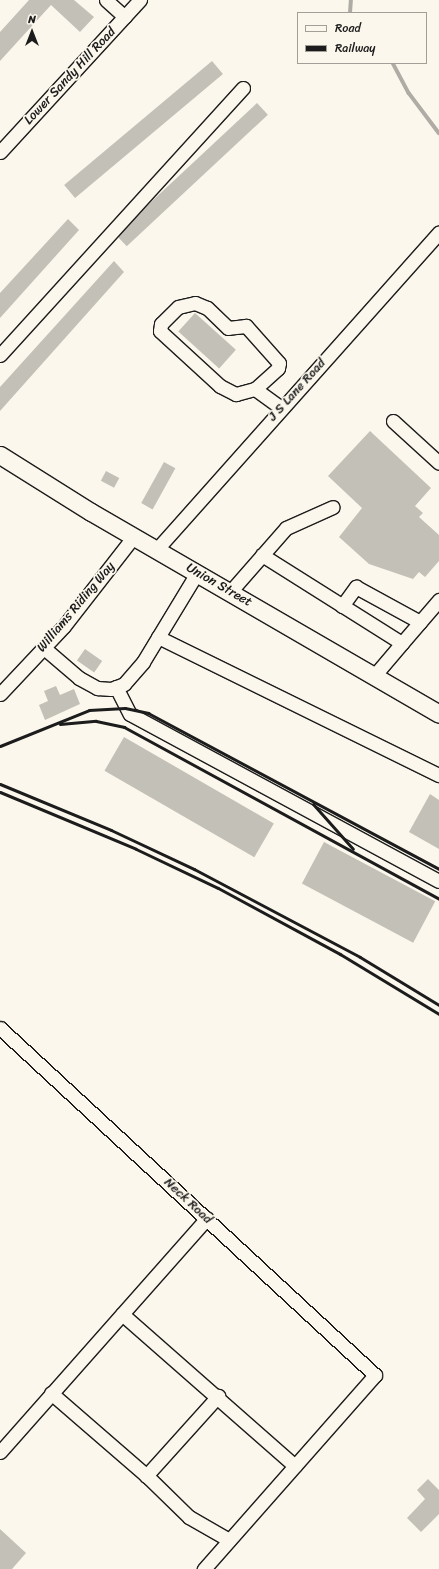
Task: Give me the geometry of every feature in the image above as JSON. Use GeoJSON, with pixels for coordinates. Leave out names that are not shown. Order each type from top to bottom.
{"type":"FeatureCollection","features":[{"type":"Feature","properties":{"kind":"main road","name":"Union Street"},"geometry":{"type":"LineString","coordinates":[[0,455],[134,536],[439,714]]}},
{"type":"Feature","properties":{"kind":"street"},"geometry":{"type":"LineString","coordinates":[[106,0],[125,17]]}},
{"type":"Feature","properties":{"kind":"street","name":"Lower Sandy Hill Road"},"geometry":{"type":"LineString","coordinates":[[0,152],[140,0]]}},
{"type":"Feature","properties":{"kind":"street"},"geometry":{"type":"LineString","coordinates":[[0,355],[243,88]]}},
{"type":"Feature","properties":{"kind":"street","name":"J S Lane Road"},"geometry":{"type":"LineString","coordinates":[[157,549],[439,232]]}},
{"type":"Feature","properties":{"kind":"street"},"geometry":{"type":"LineString","coordinates":[[195,303],[207,308],[228,328],[246,326],[279,363],[278,368],[255,389],[236,394],[220,386],[160,331],[161,324],[178,307],[195,303]]}},
{"type":"Feature","properties":{"kind":"street"},"geometry":{"type":"LineString","coordinates":[[255,389],[281,408]]}},
{"type":"Feature","properties":{"kind":"street"},"geometry":{"type":"LineString","coordinates":[[393,421],[439,463]]}},
{"type":"Feature","properties":{"kind":"street"},"geometry":{"type":"LineString","coordinates":[[230,592],[286,528],[334,507]]}},
{"type":"Feature","properties":{"kind":"street","name":"Williams Riding Way"},"geometry":{"type":"LineString","coordinates":[[0,694],[64,626],[134,536]]}},
{"type":"Feature","properties":{"kind":"street"},"geometry":{"type":"LineString","coordinates":[[262,555],[402,643]]}},
{"type":"Feature","properties":{"kind":"street"},"geometry":{"type":"LineString","coordinates":[[44,648],[79,678],[96,688],[111,690],[124,684],[143,662],[198,573]]}},
{"type":"Feature","properties":{"kind":"street"},"geometry":{"type":"LineString","coordinates":[[342,606],[356,587],[420,622]]}},
{"type":"Feature","properties":{"kind":"street"},"geometry":{"type":"LineString","coordinates":[[374,676],[439,600]]}},
{"type":"Feature","properties":{"kind":"street"},"geometry":{"type":"LineString","coordinates":[[158,637],[439,775]]}},
{"type":"Feature","properties":{"kind":"street"},"geometry":{"type":"LineString","coordinates":[[116,687],[130,714],[439,881]]}},
{"type":"Feature","properties":{"kind":"street","name":"Neck Road"},"geometry":{"type":"LineString","coordinates":[[0,1028],[375,1375],[295,1466]]}},
{"type":"Feature","properties":{"kind":"street"},"geometry":{"type":"LineString","coordinates":[[0,1452],[207,1218]]}},
{"type":"Feature","properties":{"kind":"street"},"geometry":{"type":"LineString","coordinates":[[122,1314],[218,1396],[295,1466],[204,1569]]}},
{"type":"Feature","properties":{"kind":"street"},"geometry":{"type":"LineString","coordinates":[[51,1393],[146,1476],[189,1517],[229,1540]]}},
{"type":"Feature","properties":{"kind":"street"},"geometry":{"type":"LineString","coordinates":[[146,1476],[218,1396]]}},
{"type":"Feature","properties":{"kind":"building"},"geometry":{"type":"Polygon","coordinates":[[[29,0],[74,0],[94,17],[80,32],[51,5],[0,61],[0,32],[29,0]]]}},
{"type":"Feature","properties":{"kind":"building"},"geometry":{"type":"Polygon","coordinates":[[[212,61],[223,74],[75,198],[64,185],[212,61]]]}},
{"type":"Feature","properties":{"kind":"building"},"geometry":{"type":"Polygon","coordinates":[[[257,103],[268,115],[127,246],[116,235],[257,103]]]}},
{"type":"Feature","properties":{"kind":"building"},"geometry":{"type":"Polygon","coordinates":[[[68,219],[79,230],[0,318],[0,293],[68,219]]]}},
{"type":"Feature","properties":{"kind":"building"},"geometry":{"type":"Polygon","coordinates":[[[114,261],[124,272],[0,411],[0,387],[114,261]]]}},
{"type":"Feature","properties":{"kind":"building"},"geometry":{"type":"Polygon","coordinates":[[[195,313],[236,350],[219,368],[178,332],[195,313]]]}},
{"type":"Feature","properties":{"kind":"building"},"geometry":{"type":"Polygon","coordinates":[[[370,431],[431,488],[415,506],[423,513],[419,517],[439,535],[439,561],[425,577],[419,572],[413,579],[369,564],[339,537],[362,508],[328,476],[370,431]]]}},
{"type":"Feature","properties":{"kind":"building"},"geometry":{"type":"Polygon","coordinates":[[[164,462],[175,468],[153,509],[141,503],[164,462]]]}},
{"type":"Feature","properties":{"kind":"building"},"geometry":{"type":"Polygon","coordinates":[[[106,471],[119,478],[114,488],[101,481],[106,471]]]}},
{"type":"Feature","properties":{"kind":"building"},"geometry":{"type":"Polygon","coordinates":[[[85,649],[102,661],[94,673],[77,660],[85,649]]]}},
{"type":"Feature","properties":{"kind":"building"},"geometry":{"type":"Polygon","coordinates":[[[56,686],[60,695],[74,689],[80,704],[45,720],[39,705],[48,701],[44,691],[56,686]]]}},
{"type":"Feature","properties":{"kind":"building"},"geometry":{"type":"Polygon","coordinates":[[[124,737],[274,824],[254,857],[104,771],[124,737]]]}},
{"type":"Feature","properties":{"kind":"building"},"geometry":{"type":"Polygon","coordinates":[[[430,794],[439,800],[439,849],[409,832],[430,794]]]}},
{"type":"Feature","properties":{"kind":"building"},"geometry":{"type":"Polygon","coordinates":[[[324,842],[435,901],[413,943],[302,883],[324,842]]]}},
{"type":"Feature","properties":{"kind":"building"},"geometry":{"type":"Polygon","coordinates":[[[428,1479],[439,1490],[439,1514],[421,1532],[407,1518],[425,1499],[417,1490],[428,1479]]]}},
{"type":"Feature","properties":{"kind":"building"},"geometry":{"type":"Polygon","coordinates":[[[0,1529],[26,1553],[12,1569],[0,1569],[0,1529]]]}},
{"type":"Feature","properties":{"kind":"waterway"},"geometry":{"type":"LineString","coordinates":[[350,12],[351,0]]}},
{"type":"Feature","properties":{"kind":"waterway"},"geometry":{"type":"LineString","coordinates":[[394,64],[409,93],[439,133]]}},
{"type":"Feature","properties":{"kind":"railway"},"geometry":{"type":"LineString","coordinates":[[0,746],[89,710],[125,708],[148,713],[439,869]]}},
{"type":"Feature","properties":{"kind":"railway"},"geometry":{"type":"LineString","coordinates":[[60,724],[96,721],[124,727],[439,899]]}},
{"type":"Feature","properties":{"kind":"railway"},"geometry":{"type":"LineString","coordinates":[[0,784],[111,830],[194,869],[360,957],[439,1005]]}},
{"type":"Feature","properties":{"kind":"railway"},"geometry":{"type":"LineString","coordinates":[[0,792],[136,849],[218,888],[340,954],[439,1014]]}},
{"type":"Feature","properties":{"kind":"railway"},"geometry":{"type":"LineString","coordinates":[[313,804],[353,849]]}}]}
